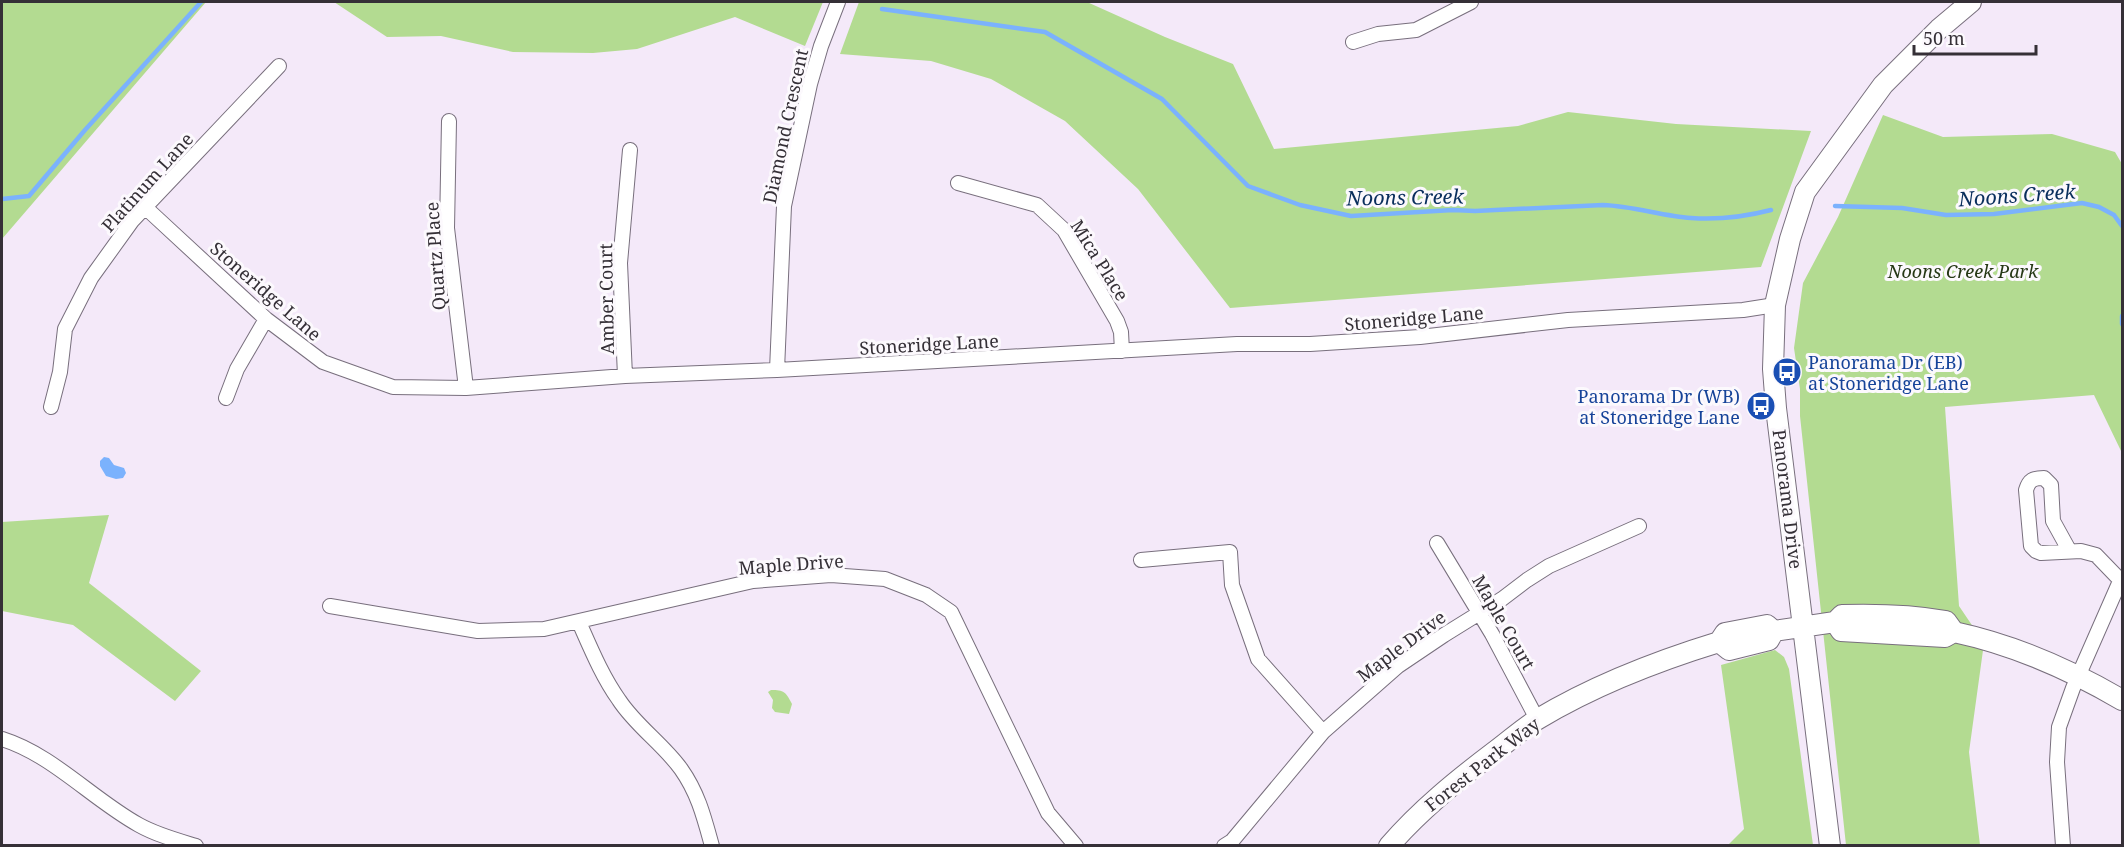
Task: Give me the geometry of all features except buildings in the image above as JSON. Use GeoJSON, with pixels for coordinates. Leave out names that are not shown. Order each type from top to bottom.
{"type":"FeatureCollection","features":[{"type":"Feature","properties":{"kind":"street","name":"Diamond Crescent"},"geometry":{"type":"LineString","coordinates":[[777,370],[784,206],[810,84],[821,46],[838,2]]}},
{"type":"Feature","properties":{"kind":"street"},"geometry":{"type":"LineString","coordinates":[[1353,42],[1378,34],[1416,30],[1471,2]]}},
{"type":"Feature","properties":{"kind":"street","name":"Panorama Drive"},"geometry":{"type":"LineString","coordinates":[[1830,846],[1776,408],[1773,369],[1775,305],[1790,239],[1805,192],[1882,85],[1971,2]]}},
{"type":"Feature","properties":{"kind":"street","name":"Platinum Lane"},"geometry":{"type":"LineString","coordinates":[[51,407],[60,372],[65,329],[91,278],[132,221],[279,66]]}},
{"type":"Feature","properties":{"kind":"street","name":"Quartz Place"},"geometry":{"type":"LineString","coordinates":[[449,121],[447,228],[466,388]]}},
{"type":"Feature","properties":{"kind":"street","name":"Amber Court"},"geometry":{"type":"LineString","coordinates":[[626,376],[620,263],[630,150]]}},
{"type":"Feature","properties":{"kind":"street","name":"Mica Place"},"geometry":{"type":"LineString","coordinates":[[958,183],[1037,205],[1064,230],[1116,321],[1121,332],[1122,351]]}},
{"type":"Feature","properties":{"kind":"street","name":"Stoneridge Lane"},"geometry":{"type":"LineString","coordinates":[[146,208],[266,319],[323,362],[393,387],[466,388],[626,376],[777,370],[1238,344],[1310,345],[1568,320],[1743,310],[1775,305]]}},
{"type":"Feature","properties":{"kind":"street"},"geometry":{"type":"LineString","coordinates":[[226,398],[237,369],[266,319]]}},
{"type":"Feature","properties":{"kind":"street"},"geometry":{"type":"LineString","coordinates":[[2063,846],[2057,762],[2059,727],[2079,675],[2121,582],[2096,555],[2069,550],[2041,553],[2031,546],[2026,490],[2028,482],[2032,479],[2044,478],[2051,485],[2053,521],[2069,550]]}},
{"type":"Feature","properties":{"kind":"street","name":"Maple Drive"},"geometry":{"type":"LineString","coordinates":[[1224,846],[1232,840],[1323,732],[1398,666],[1549,566],[1639,526]]}},
{"type":"Feature","properties":{"kind":"street","name":"Maple Court"},"geometry":{"type":"LineString","coordinates":[[1437,543],[1479,613],[1537,719]]}},
{"type":"Feature","properties":{"kind":"street"},"geometry":{"type":"LineString","coordinates":[[1141,560],[1230,552],[1232,585],[1258,659],[1323,732]]}},
{"type":"Feature","properties":{"kind":"street","name":"Maple Drive"},"geometry":{"type":"LineString","coordinates":[[330,606],[478,631],[544,629],[753,581],[831,575],[885,579],[926,595],[951,612],[1048,813],[1076,846]]}},
{"type":"Feature","properties":{"kind":"street","name":"Forest Park Way"},"geometry":{"type":"LineString","coordinates":[[1389,846],[1453,784],[1537,719],[1651,665],[1719,642],[1725,633],[1767,625],[1774,631],[1835,622],[1842,615],[1886,615],[1946,621],[1954,632],[2047,660],[2079,675],[2122,700]]}},
{"type":"Feature","properties":{"kind":"street"},"geometry":{"type":"LineString","coordinates":[[579,622],[600,669],[620,702],[680,768],[688,781],[701,803],[712,846]]}},
{"type":"Feature","properties":{"kind":"street"},"geometry":{"type":"LineString","coordinates":[[2,739],[39,757],[138,824],[158,835],[196,846]]}},
{"type":"Feature","properties":{"kind":"green space"},"geometry":{"type":"Polygon","coordinates":[[[2,2],[206,2],[2,239],[2,2]]]}},
{"type":"Feature","properties":{"kind":"green space"},"geometry":{"type":"Polygon","coordinates":[[[334,2],[823,2],[805,46],[735,17],[637,49],[593,53],[513,52],[441,36],[387,37],[334,2]]]}},
{"type":"Feature","properties":{"kind":"green space"},"geometry":{"type":"Polygon","coordinates":[[[859,2],[1087,2],[1233,64],[1274,149],[1518,126],[1568,112],[1676,124],[1811,131],[1761,267],[1230,308],[1138,189],[1065,121],[991,79],[931,61],[840,54],[859,2]]]}},
{"type":"Feature","properties":{"kind":"green space","name":"Noons Creek Park"},"geometry":{"type":"Polygon","coordinates":[[[1883,115],[1943,137],[2052,134],[2115,152],[2122,164],[2122,453],[2094,395],[1945,407],[1959,606],[1984,643],[1969,752],[1980,845],[1846,845],[1794,348],[1803,283],[1838,217],[1883,115]]]}},
{"type":"Feature","properties":{"kind":"green space"},"geometry":{"type":"Polygon","coordinates":[[[109,515],[89,583],[201,671],[175,701],[73,625],[2,611],[2,522],[109,515]]]}},
{"type":"Feature","properties":{"kind":"green space"},"geometry":{"type":"Polygon","coordinates":[[[1775,650],[1784,657],[1789,669],[1813,845],[1728,845],[1744,829],[1721,665],[1775,650]]]}},
{"type":"Feature","properties":{"kind":"green space"},"geometry":{"type":"Polygon","coordinates":[[[782,691],[788,697],[792,704],[789,714],[775,712],[772,708],[773,700],[768,692],[782,691]]]}},
{"type":"Feature","properties":{"kind":"water"},"geometry":{"type":"Polygon","coordinates":[[[104,457],[109,458],[114,465],[124,468],[126,473],[123,478],[116,479],[106,476],[100,466],[100,461],[104,457]]]}},
{"type":"Feature","properties":{"kind":"waterway"},"geometry":{"type":"LineString","coordinates":[[2,199],[29,196],[85,130],[201,2]]}},
{"type":"Feature","properties":{"kind":"waterway","name":"Noons Creek"},"geometry":{"type":"LineString","coordinates":[[882,9],[1045,32],[1162,99],[1248,186],[1300,205],[1351,216],[1603,205],[1680,217],[1712,219],[1771,210]]}},
{"type":"Feature","properties":{"kind":"waterway","name":"Noons Creek"},"geometry":{"type":"LineString","coordinates":[[1835,206],[1902,208],[1946,215],[1994,214],[2082,203],[2099,207],[2114,215],[2122,226]]}},
{"type":"Feature","properties":{"kind":"waterway","name":"Noons Creek"},"geometry":{"type":"LineString","coordinates":[[2122,316],[2122,324]]}},
{"type":"Feature","properties":{"kind":"place","name":"Panorama Dr (EB) at Stoneridge Lane"},"geometry":{"type":"Point","coordinates":[1787,372]}},
{"type":"Feature","properties":{"kind":"place","name":"Panorama Dr (WB) at Stoneridge Lane"},"geometry":{"type":"Point","coordinates":[1761,406]}}]}
